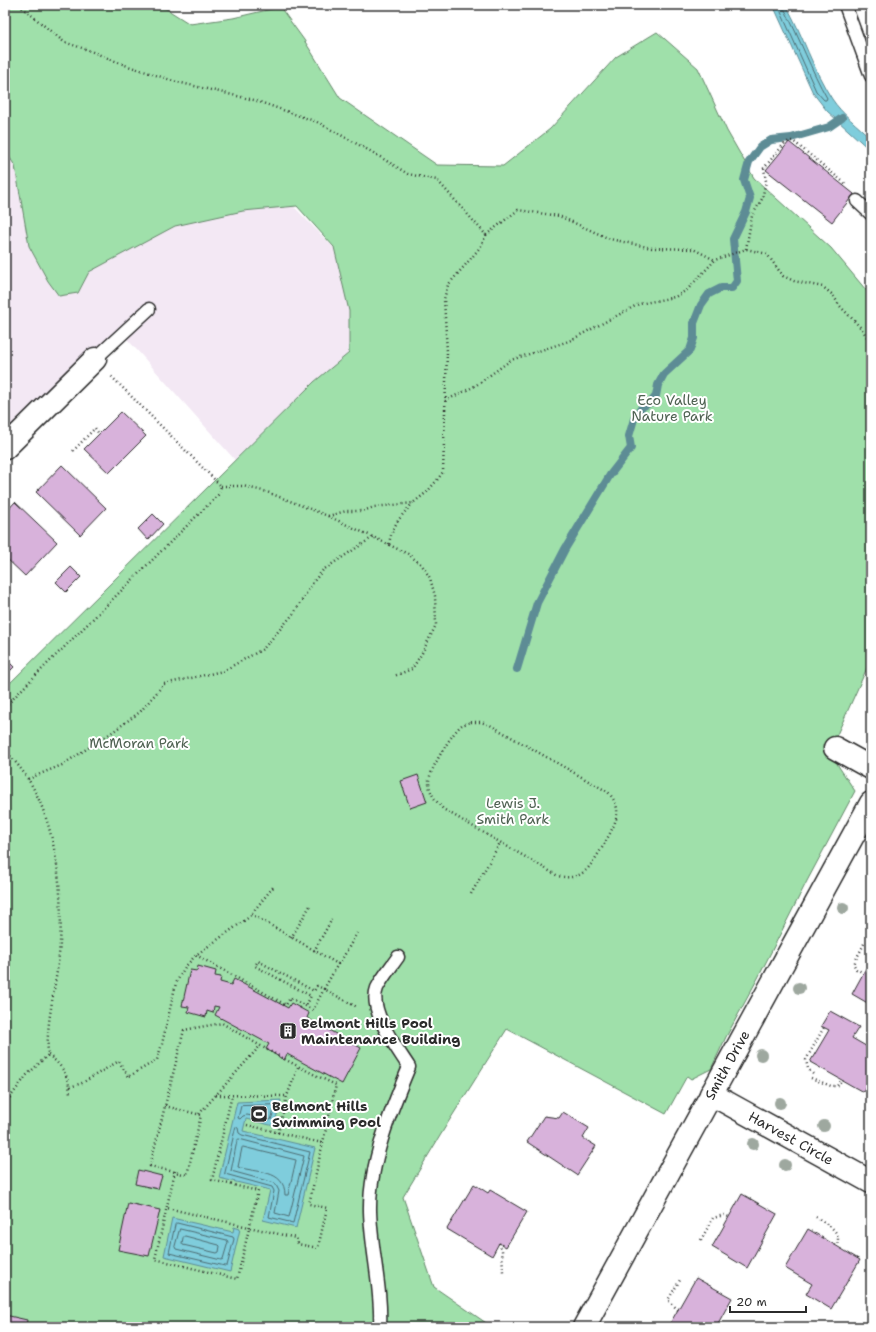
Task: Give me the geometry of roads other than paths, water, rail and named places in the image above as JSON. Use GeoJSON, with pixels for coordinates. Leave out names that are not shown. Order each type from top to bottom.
{"type":"FeatureCollection","features":[{"type":"Feature","properties":{"kind":"street"},"geometry":{"type":"LineString","coordinates":[[5,448],[95,359]]}},
{"type":"Feature","properties":{"kind":"street"},"geometry":{"type":"LineString","coordinates":[[835,748],[871,768]]}},
{"type":"Feature","properties":{"kind":"street","name":"Smith Drive"},"geometry":{"type":"LineString","coordinates":[[584,1327],[871,803]]}},
{"type":"Feature","properties":{"kind":"street","name":"Harvest Circle"},"geometry":{"type":"LineString","coordinates":[[711,1094],[871,1182]]}},
{"type":"Feature","properties":{"kind":"lane"},"geometry":{"type":"LineString","coordinates":[[845,5],[871,76]]}},
{"type":"Feature","properties":{"kind":"lane"},"geometry":{"type":"LineString","coordinates":[[857,201],[871,214]]}},
{"type":"Feature","properties":{"kind":"lane"},"geometry":{"type":"LineString","coordinates":[[95,359],[149,309]]}},
{"type":"Feature","properties":{"kind":"lane"},"geometry":{"type":"LineString","coordinates":[[380,1327],[379,1292],[370,1211],[372,1179],[382,1139],[409,1067],[379,1016],[376,1001],[377,989],[398,957]]}},
{"type":"Feature","properties":{"kind":"water"},"geometry":{"type":"Polygon","coordinates":[[[773,5],[786,5],[825,88],[840,110],[871,138],[871,151],[827,111],[813,93],[773,5]]]}},
{"type":"Feature","properties":{"kind":"water"},"geometry":{"type":"Polygon","coordinates":[[[281,1100],[274,1126],[246,1119],[243,1131],[315,1148],[296,1228],[263,1220],[270,1190],[219,1178],[237,1102],[281,1100]]]}},
{"type":"Feature","properties":{"kind":"water"},"geometry":{"type":"Polygon","coordinates":[[[172,1218],[233,1232],[234,1227],[240,1229],[230,1272],[164,1256],[172,1218]]]}},
{"type":"Feature","properties":{"kind":"waterway"},"geometry":{"type":"LineString","coordinates":[[517,669],[537,603],[565,549],[610,475],[631,448],[629,436],[634,419],[642,407],[651,402],[656,396],[658,385],[664,374],[690,350],[694,338],[694,323],[701,305],[709,294],[721,288],[732,288],[737,281],[733,239],[746,212],[750,198],[744,180],[749,162],[760,147],[771,140],[791,138],[829,127],[842,118]]}},
{"type":"Feature","properties":{"kind":"place","name":"Belmont Hills Pool Maintenance Building"},"geometry":{"type":"Point","coordinates":[288,1031]}},
{"type":"Feature","properties":{"kind":"place","name":"Belmont Hills Swimming Pool"},"geometry":{"type":"Point","coordinates":[259,1114]}},
{"type":"Feature","properties":{"kind":"park label","name":"Eco Valley Nature Park"},"geometry":{"type":"Point","coordinates":[672,408]}},
{"type":"Feature","properties":{"kind":"park label","name":"McMoran Park"},"geometry":{"type":"Point","coordinates":[139,743]}},
{"type":"Feature","properties":{"kind":"park label","name":"Lewis J. Smith Park"},"geometry":{"type":"Point","coordinates":[513,812]}}]}
